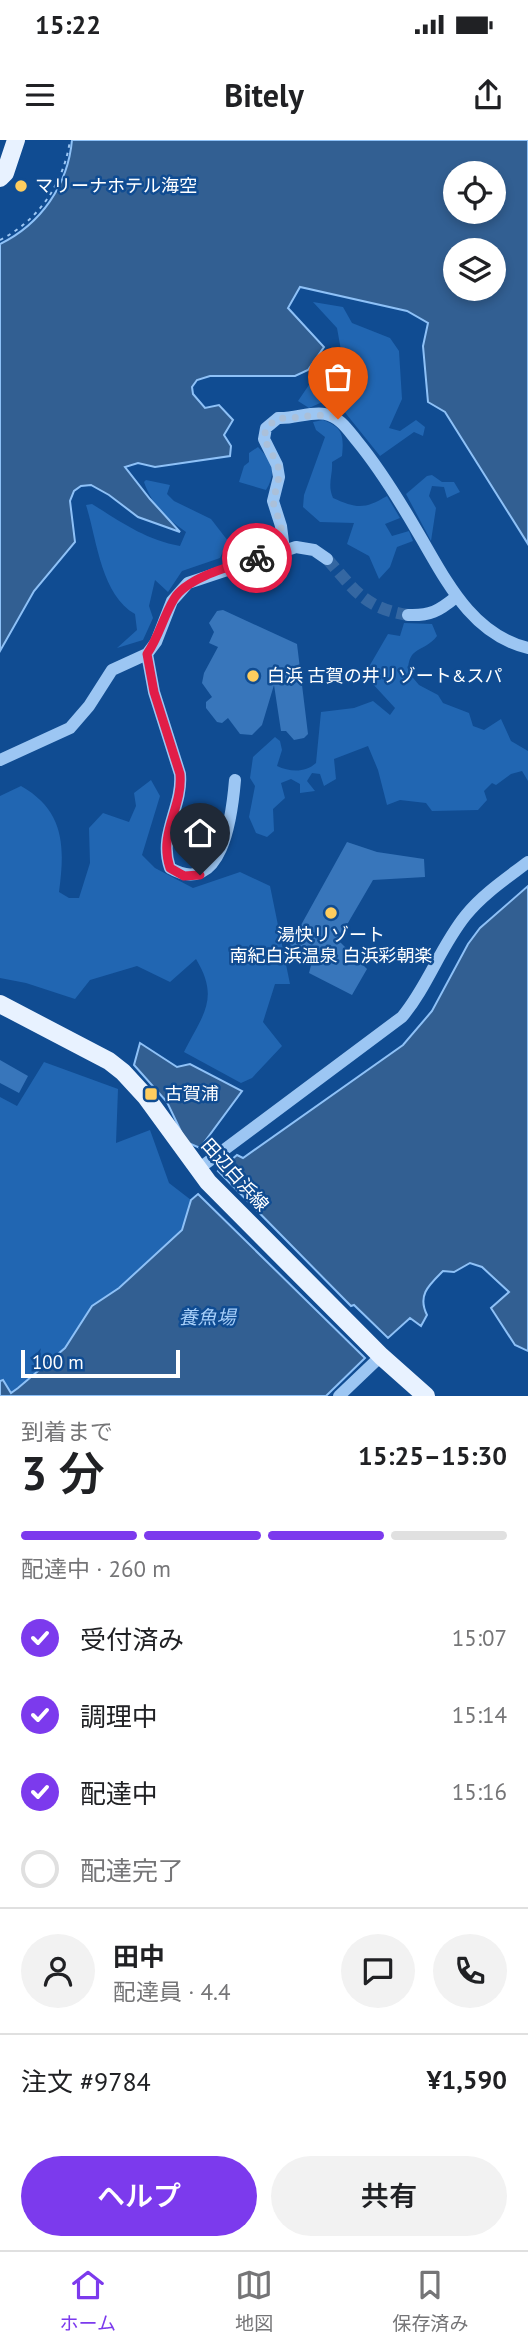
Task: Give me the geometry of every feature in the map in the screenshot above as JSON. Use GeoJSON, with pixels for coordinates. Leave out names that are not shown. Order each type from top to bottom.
{"type":"FeatureCollection","features":[{"type":"Feature","properties":{"kind":"main road"},"geometry":{"type":"LineString","coordinates":[[0,178],[5,173],[16,140]]}},
{"type":"Feature","properties":{"kind":"main road","name":"田辺白浜線"},"geometry":{"type":"LineString","coordinates":[[0,1004],[109,1061],[123,1072],[146,1097],[197,1170],[381,1356],[426,1396]]}},
{"type":"Feature","properties":{"kind":"street"},"geometry":{"type":"LineString","coordinates":[[284,550],[281,526],[273,502],[279,477],[278,465],[264,439],[266,428],[278,418],[293,419],[315,413],[326,414],[338,419],[391,486],[456,597],[491,632],[510,644],[528,648]]}},
{"type":"Feature","properties":{"kind":"street"},"geometry":{"type":"LineString","coordinates":[[0,760],[70,728],[89,706],[112,670],[147,654],[156,642],[172,601],[188,583],[296,547],[314,550],[327,559]]}},
{"type":"Feature","properties":{"kind":"street"},"geometry":{"type":"LineString","coordinates":[[408,615],[425,616],[436,613],[456,597]]}},
{"type":"Feature","properties":{"kind":"street"},"geometry":{"type":"LineString","coordinates":[[147,654],[154,692],[180,774],[166,840],[165,854],[170,868],[184,876],[200,875],[208,870],[224,838],[235,780]]}},
{"type":"Feature","properties":{"kind":"street"},"geometry":{"type":"LineString","coordinates":[[197,1170],[402,1017],[420,995],[448,941],[466,914],[492,889],[528,862]]}},
{"type":"Feature","properties":{"kind":"street"},"geometry":{"type":"LineString","coordinates":[[339,1396],[381,1356]]}},
{"type":"Feature","properties":{"kind":"path"},"geometry":{"type":"LineString","coordinates":[[0,240],[16,232],[41,210],[67,163],[70,140]]}},
{"type":"Feature","properties":{"kind":"shaded area"},"geometry":{"type":"Polygon","coordinates":[[[313,302],[343,307],[352,323],[390,338],[399,351],[402,399],[389,428],[400,431],[416,420],[425,427],[423,436],[414,432],[380,456],[339,405],[327,400],[309,408],[298,401],[313,379],[330,378],[344,367],[337,328],[313,302]]]}},
{"type":"Feature","properties":{"kind":"shaded area"},"geometry":{"type":"Polygon","coordinates":[[[323,420],[338,429],[343,443],[342,456],[332,462],[330,484],[333,498],[361,506],[387,496],[400,518],[385,524],[392,536],[409,531],[413,541],[397,547],[390,567],[379,579],[369,556],[347,544],[354,523],[320,522],[303,507],[304,495],[325,437],[316,430],[313,422],[323,420]]]}},
{"type":"Feature","properties":{"kind":"shaded area"},"geometry":{"type":"Polygon","coordinates":[[[258,447],[267,457],[272,472],[266,490],[239,482],[244,466],[249,462],[249,453],[258,447]]]}},
{"type":"Feature","properties":{"kind":"shaded area"},"geometry":{"type":"Polygon","coordinates":[[[432,475],[442,482],[454,482],[460,492],[447,498],[444,487],[432,486],[429,496],[436,508],[431,541],[406,494],[427,476],[432,475]]]}},
{"type":"Feature","properties":{"kind":"shaded area"},"geometry":{"type":"Polygon","coordinates":[[[146,480],[170,485],[167,494],[174,501],[211,519],[228,541],[220,558],[182,571],[168,592],[155,580],[149,606],[153,618],[143,640],[117,648],[137,630],[135,614],[124,605],[107,580],[86,505],[92,504],[145,535],[180,546],[186,532],[156,504],[147,490],[144,482],[146,480]]]}},
{"type":"Feature","properties":{"kind":"shaded area"},"geometry":{"type":"Polygon","coordinates":[[[404,623],[432,624],[437,636],[414,653],[408,672],[419,685],[438,695],[443,703],[469,713],[473,726],[484,730],[501,719],[511,741],[528,751],[528,781],[522,771],[511,774],[496,785],[492,783],[484,791],[487,800],[478,810],[432,811],[426,803],[400,800],[387,805],[378,770],[368,746],[334,759],[336,779],[324,786],[320,774],[312,773],[307,781],[315,791],[300,793],[300,784],[291,779],[281,783],[285,798],[273,809],[274,831],[267,837],[256,833],[249,817],[255,786],[250,778],[253,757],[275,737],[280,741],[282,750],[277,766],[292,770],[307,769],[316,763],[321,712],[354,708],[373,701],[390,715],[395,708],[371,682],[370,665],[388,634],[400,636],[404,623]]]}},
{"type":"Feature","properties":{"kind":"shaded area"},"geometry":{"type":"Polygon","coordinates":[[[151,780],[160,796],[142,855],[155,868],[193,888],[240,872],[270,886],[290,984],[275,984],[263,1022],[282,1046],[252,1078],[241,1083],[184,1052],[202,1016],[208,996],[207,985],[196,959],[170,982],[137,966],[90,980],[75,999],[26,983],[0,978],[0,796],[21,786],[46,807],[54,819],[61,845],[59,892],[69,898],[79,898],[90,863],[89,828],[103,813],[129,822],[136,806],[134,793],[151,780]]]}},
{"type":"Feature","properties":{"kind":"shaded area"},"geometry":{"type":"Polygon","coordinates":[[[44,1062],[118,1089],[116,1143],[150,1130],[169,1183],[191,1200],[182,1230],[119,1288],[92,1306],[65,1348],[12,1393],[3,1381],[0,1381],[0,1097],[17,1106],[44,1062]]]}},
{"type":"Feature","properties":{"kind":"water"},"geometry":{"type":"Polygon","coordinates":[[[72,140],[528,140],[528,544],[445,412],[428,402],[423,346],[428,323],[407,311],[300,287],[288,308],[324,347],[308,370],[295,376],[210,376],[197,380],[192,387],[193,394],[205,408],[219,405],[233,420],[224,435],[231,446],[230,456],[155,467],[138,463],[125,467],[180,532],[138,517],[91,485],[81,486],[74,491],[70,501],[75,542],[34,591],[0,651],[0,244],[15,236],[40,214],[65,172],[72,140]]]}},
{"type":"Feature","properties":{"kind":"water"},"geometry":{"type":"Polygon","coordinates":[[[528,886],[528,1351],[515,1345],[491,1308],[509,1292],[482,1267],[470,1263],[454,1272],[443,1271],[429,1286],[423,1302],[427,1315],[421,1326],[410,1318],[388,1338],[354,1305],[351,1306],[218,1171],[237,1155],[243,1158],[403,1045],[432,1011],[468,944],[480,928],[528,886]]]}},
{"type":"Feature","properties":{"kind":"water"},"geometry":{"type":"Polygon","coordinates":[[[140,1043],[177,1067],[190,1064],[242,1091],[200,1148],[186,1142],[167,1102],[134,1065],[140,1043]]]}},
{"type":"Feature","properties":{"kind":"water","name":"養魚場"},"geometry":{"type":"Polygon","coordinates":[[[198,1194],[365,1358],[326,1396],[0,1396],[0,1381],[3,1380],[11,1393],[18,1388],[65,1348],[92,1306],[119,1288],[182,1230],[191,1200],[198,1194]]]}},
{"type":"Feature","properties":{"kind":"building","name":"白浜 古賀の井リゾート&スパ"},"geometry":{"type":"Polygon","coordinates":[[[223,610],[297,644],[308,734],[304,738],[294,740],[286,731],[281,731],[274,685],[262,725],[252,735],[240,734],[228,718],[222,723],[217,722],[206,708],[206,702],[212,697],[202,683],[204,673],[218,647],[209,643],[214,632],[209,623],[217,611],[223,610]]]}},
{"type":"Feature","properties":{"kind":"building","name":"湯快リゾート 南紀白浜温泉 白浜彩朝楽"},"geometry":{"type":"Polygon","coordinates":[[[347,842],[377,852],[424,859],[425,877],[373,880],[338,940],[367,969],[352,995],[309,973],[313,958],[290,945],[347,842]]]}},
{"type":"Feature","properties":{"kind":"building"},"geometry":{"type":"Polygon","coordinates":[[[0,1060],[28,1076],[19,1093],[0,1083],[0,1060]]]}},
{"type":"Feature","properties":{"kind":"tunnel"},"geometry":{"type":"LineString","coordinates":[[327,559],[353,588],[370,602],[381,608],[408,615]]}},
{"type":"Feature","properties":{"kind":"way so far"},"geometry":{"type":"LineString","coordinates":[[257,558],[284,550],[281,526],[273,502],[279,477],[278,465],[264,439],[266,428],[278,418],[293,419],[315,413],[338,419]]}},
{"type":"Feature","properties":{"kind":"place","name":"マリーナホテル海空"},"geometry":{"type":"Point","coordinates":[21,186]}},
{"type":"Feature","properties":{"kind":"place","name":"白浜 古賀の井リゾート&スパ"},"geometry":{"type":"Point","coordinates":[253,676]}},
{"type":"Feature","properties":{"kind":"place","name":"湯快リゾート 南紀白浜温泉 白浜彩朝楽"},"geometry":{"type":"Point","coordinates":[331,913]}},
{"type":"Feature","properties":{"kind":"place","name":"古賀浦"},"geometry":{"type":"Point","coordinates":[151,1094]}},
{"type":"Feature","properties":{"kind":"route"},"geometry":{"type":"LineString","coordinates":[[200,875],[184,876],[170,868],[165,854],[180,774],[154,692],[147,654],[156,642],[172,601],[188,583],[257,558]]}}]}
